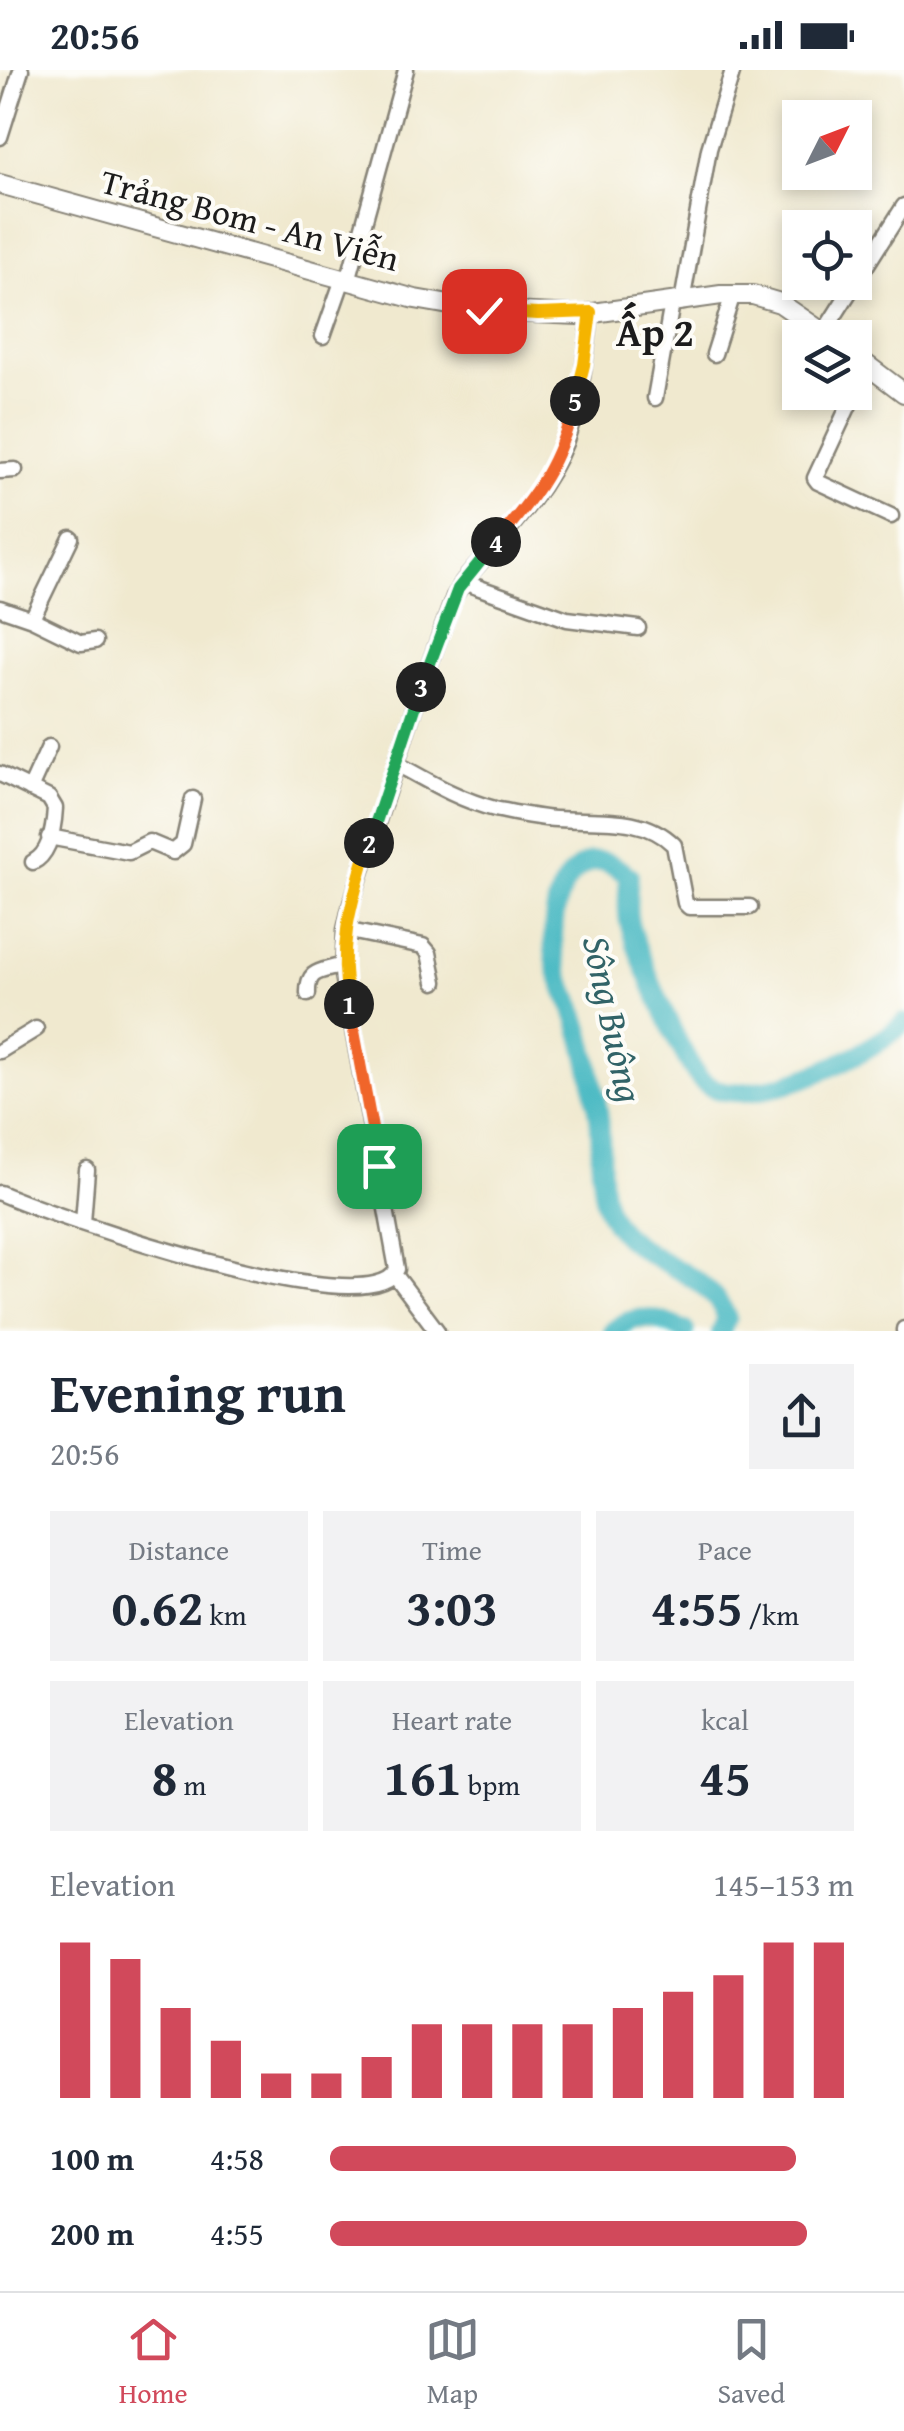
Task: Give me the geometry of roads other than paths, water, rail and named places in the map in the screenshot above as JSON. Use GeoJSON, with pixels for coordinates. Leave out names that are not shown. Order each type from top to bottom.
{"type":"FeatureCollection","features":[{"type":"Feature","properties":{"kind":"main road","name":"Trảng Bom - An Viễn"},"geometry":{"type":"LineString","coordinates":[[0,184],[415,300],[484,311],[538,314],[753,294],[780,304],[805,320]]}},
{"type":"Feature","properties":{"kind":"main road"},"geometry":{"type":"LineString","coordinates":[[872,367],[902,387]]}},
{"type":"Feature","properties":{"kind":"street"},"geometry":{"type":"LineString","coordinates":[[0,136],[21,70]]}},
{"type":"Feature","properties":{"kind":"street"},"geometry":{"type":"LineString","coordinates":[[323,336],[346,280],[406,70]]}},
{"type":"Feature","properties":{"kind":"street"},"geometry":{"type":"LineString","coordinates":[[655,398],[708,149],[733,70]]}},
{"type":"Feature","properties":{"kind":"street"},"geometry":{"type":"LineString","coordinates":[[837,320],[904,206]]}},
{"type":"Feature","properties":{"kind":"street"},"geometry":{"type":"LineString","coordinates":[[714,354],[732,294]]}},
{"type":"Feature","properties":{"kind":"street"},"geometry":{"type":"LineString","coordinates":[[0,1193],[83,1223],[255,1274],[360,1286],[383,1284],[395,1275],[343,965],[344,930],[371,837],[441,631],[463,582],[544,482],[564,443],[584,365],[591,312]]}},
{"type":"Feature","properties":{"kind":"street"},"geometry":{"type":"LineString","coordinates":[[846,410],[814,478],[891,516]]}},
{"type":"Feature","properties":{"kind":"street"},"geometry":{"type":"LineString","coordinates":[[32,619],[71,538]]}},
{"type":"Feature","properties":{"kind":"street"},"geometry":{"type":"LineString","coordinates":[[463,582],[567,619],[638,628]]}},
{"type":"Feature","properties":{"kind":"street"},"geometry":{"type":"LineString","coordinates":[[0,608],[81,643],[95,641]]}},
{"type":"Feature","properties":{"kind":"street"},"geometry":{"type":"LineString","coordinates":[[30,790],[48,748]]}},
{"type":"Feature","properties":{"kind":"street"},"geometry":{"type":"LineString","coordinates":[[396,764],[451,793],[494,808],[551,819],[640,825],[674,845],[689,908],[750,906]]}},
{"type":"Feature","properties":{"kind":"street"},"geometry":{"type":"LineString","coordinates":[[0,774],[49,798],[54,808],[45,852],[40,860],[32,862]]}},
{"type":"Feature","properties":{"kind":"street"},"geometry":{"type":"LineString","coordinates":[[49,837],[129,852],[149,842],[173,852],[183,844],[193,799]]}},
{"type":"Feature","properties":{"kind":"street"},"geometry":{"type":"LineString","coordinates":[[344,930],[423,946],[429,953],[435,982]]}},
{"type":"Feature","properties":{"kind":"street"},"geometry":{"type":"LineString","coordinates":[[308,994],[312,975],[343,965]]}},
{"type":"Feature","properties":{"kind":"street"},"geometry":{"type":"LineString","coordinates":[[0,1051],[36,1029]]}},
{"type":"Feature","properties":{"kind":"street"},"geometry":{"type":"LineString","coordinates":[[83,1223],[87,1170]]}},
{"type":"Feature","properties":{"kind":"street"},"geometry":{"type":"LineString","coordinates":[[395,1275],[437,1331]]}},
{"type":"Feature","properties":{"kind":"waterway","name":"Sông Buông"},"geometry":{"type":"LineString","coordinates":[[721,1331],[727,1318],[718,1301],[704,1287],[621,1232],[605,1203],[600,1123],[591,1073],[555,958],[553,929],[564,886],[572,874],[595,861],[612,865],[629,876],[629,922],[650,979],[694,1071],[702,1081],[721,1090],[746,1092],[806,1078],[864,1050],[904,1023]]}},
{"type":"Feature","properties":{"kind":"waterway","name":"Sông Buông"},"geometry":{"type":"LineString","coordinates":[[613,1331],[640,1319],[658,1320],[685,1331]]}},
{"type":"Feature","properties":{"kind":"district","name":"Ấp 2"},"geometry":{"type":"Point","coordinates":[655,332]}}]}
